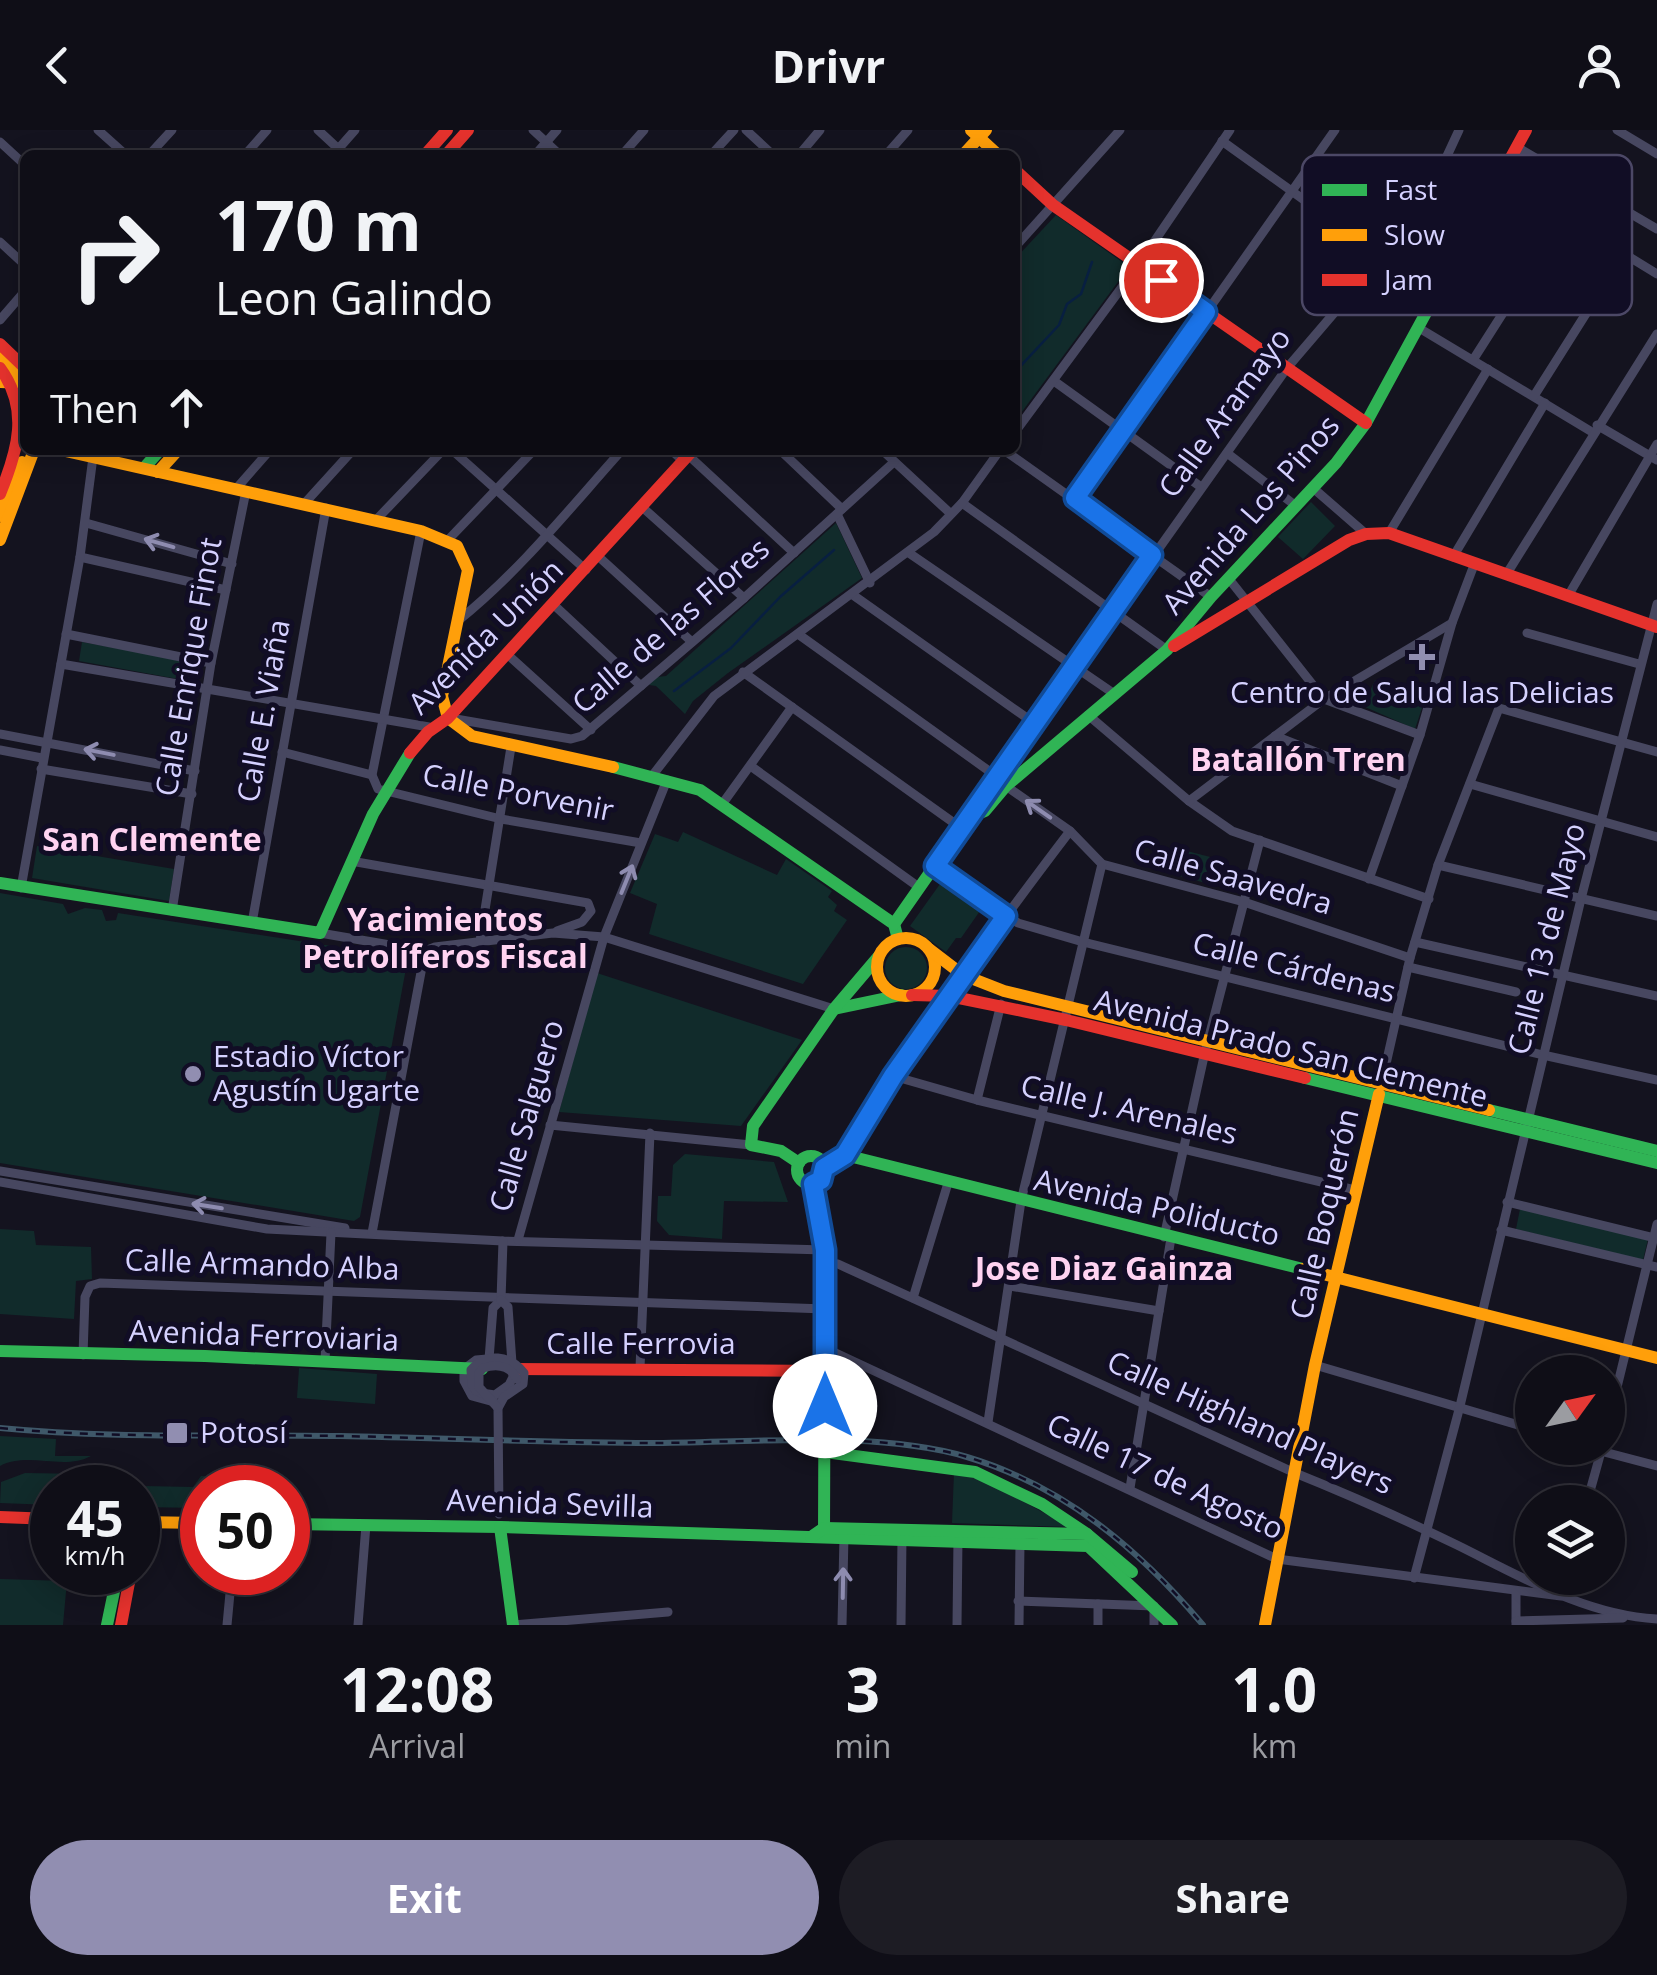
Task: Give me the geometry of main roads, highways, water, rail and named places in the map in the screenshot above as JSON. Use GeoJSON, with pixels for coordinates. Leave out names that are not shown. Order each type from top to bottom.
{"type":"FeatureCollection","features":[{"type":"Feature","properties":{"kind":"main road"},"geometry":{"type":"LineString","coordinates":[[429,150],[447,130]]}},
{"type":"Feature","properties":{"kind":"main road"},"geometry":{"type":"LineString","coordinates":[[450,150],[468,130]]}},
{"type":"Feature","properties":{"kind":"main road","name":"Avenida Los Pinos"},"geometry":{"type":"LineString","coordinates":[[1513,155],[1526,130]]}},
{"type":"Feature","properties":{"kind":"main road"},"geometry":{"type":"LineString","coordinates":[[1020,175],[1053,205],[1366,423]]}},
{"type":"Feature","properties":{"kind":"main road","name":"Avenida Los Pinos"},"geometry":{"type":"LineString","coordinates":[[894,924],[964,823],[985,812],[1001,781],[1167,650],[1210,597],[1313,488],[1366,423],[1425,315]]}},
{"type":"Feature","properties":{"kind":"main road"},"geometry":{"type":"LineString","coordinates":[[0,344],[16,378]]}},
{"type":"Feature","properties":{"kind":"main road"},"geometry":{"type":"LineString","coordinates":[[0,358],[16,378]]}},
{"type":"Feature","properties":{"kind":"main road"},"geometry":{"type":"LineString","coordinates":[[0,368],[16,378]]}},
{"type":"Feature","properties":{"kind":"main road"},"geometry":{"type":"LineString","coordinates":[[0,494],[20,448]]}},
{"type":"Feature","properties":{"kind":"main road"},"geometry":{"type":"LineString","coordinates":[[0,540],[32,455]]}},
{"type":"Feature","properties":{"kind":"main road"},"geometry":{"type":"LineString","coordinates":[[84,455],[377,519],[448,540],[457,546],[468,570],[442,696],[448,718],[472,736],[700,790],[894,924],[898,939]]}},
{"type":"Feature","properties":{"kind":"main road"},"geometry":{"type":"LineString","coordinates":[[151,470],[158,455]]}},
{"type":"Feature","properties":{"kind":"main road"},"geometry":{"type":"LineString","coordinates":[[151,470],[171,455]]}},
{"type":"Feature","properties":{"kind":"main road","name":"Avenida Unión"},"geometry":{"type":"LineString","coordinates":[[0,884],[320,933],[385,792],[429,727],[448,718],[688,455]]}},
{"type":"Feature","properties":{"kind":"main road"},"geometry":{"type":"LineString","coordinates":[[0,516],[22,462]]}},
{"type":"Feature","properties":{"kind":"main road"},"geometry":{"type":"LineString","coordinates":[[1167,650],[1192,638],[1245,600],[1366,534],[1389,534],[1654,626]]}},
{"type":"Feature","properties":{"kind":"main road"},"geometry":{"type":"LineString","coordinates":[[799,1164],[781,1152],[750,1145],[753,1126],[834,1008],[886,945],[898,939],[918,940],[929,949],[935,967],[933,977],[921,992],[834,1008]]}},
{"type":"Feature","properties":{"kind":"main road","name":"Avenida Prado San Clemente"},"geometry":{"type":"LineString","coordinates":[[929,949],[963,976],[1002,998]]}},
{"type":"Feature","properties":{"kind":"main road"},"geometry":{"type":"LineString","coordinates":[[879,956],[881,981],[893,993],[907,995]]}},
{"type":"Feature","properties":{"kind":"main road","name":"Avenida Prado San Clemente"},"geometry":{"type":"LineString","coordinates":[[907,995],[1002,998],[1380,1088],[1657,1164]]}},
{"type":"Feature","properties":{"kind":"main road","name":"Calle Boquerón"},"geometry":{"type":"LineString","coordinates":[[1265,1625],[1316,1365],[1380,1088]]}},
{"type":"Feature","properties":{"kind":"main road","name":"Avenida Prado San Clemente"},"geometry":{"type":"LineString","coordinates":[[1526,1126],[1657,1151]]}},
{"type":"Feature","properties":{"kind":"main road","name":"Avenida Poliducto"},"geometry":{"type":"LineString","coordinates":[[824,1168],[845,1155],[1657,1358]]}},
{"type":"Feature","properties":{"kind":"main road"},"geometry":{"type":"LineString","coordinates":[[806,1158],[814,1158],[824,1168],[821,1180],[813,1184],[801,1180],[797,1172],[806,1158]]}},
{"type":"Feature","properties":{"kind":"main road"},"geometry":{"type":"LineString","coordinates":[[813,1184],[825,1257],[825,1452],[820,1534]]}},
{"type":"Feature","properties":{"kind":"main road","name":"Avenida Ferroviaria"},"geometry":{"type":"LineString","coordinates":[[0,1351],[517,1369]]}},
{"type":"Feature","properties":{"kind":"main road","name":"Calle Ferrovia"},"geometry":{"type":"LineString","coordinates":[[517,1369],[825,1371]]}},
{"type":"Feature","properties":{"kind":"main road"},"geometry":{"type":"LineString","coordinates":[[825,1452],[975,1472],[1042,1504],[1116,1556],[1184,1625]]}},
{"type":"Feature","properties":{"kind":"main road"},"geometry":{"type":"LineString","coordinates":[[0,1517],[30,1518]]}},
{"type":"Feature","properties":{"kind":"main road"},"geometry":{"type":"LineString","coordinates":[[499,1520],[514,1625]]}},
{"type":"Feature","properties":{"kind":"main road","name":"Avenida Sevilla"},"geometry":{"type":"LineString","coordinates":[[310,1524],[499,1520],[902,1536],[1020,1538],[1087,1534]]}},
{"type":"Feature","properties":{"kind":"main road","name":"Avenida Sevilla"},"geometry":{"type":"LineString","coordinates":[[1020,1538],[1088,1546],[1172,1625]]}},
{"type":"Feature","properties":{"kind":"main road"},"geometry":{"type":"LineString","coordinates":[[107,1625],[113,1595]]}},
{"type":"Feature","properties":{"kind":"main road"},"geometry":{"type":"LineString","coordinates":[[122,1625],[127,1595]]}},
{"type":"Feature","properties":{"kind":"waterway"},"geometry":{"type":"LineString","coordinates":[[1020,367],[1059,325],[1067,304],[1081,294],[1092,262]]}},
{"type":"Feature","properties":{"kind":"waterway"},"geometry":{"type":"LineString","coordinates":[[674,691],[731,648],[780,597],[834,550]]}},
{"type":"Feature","properties":{"kind":"railway"},"geometry":{"type":"LineString","coordinates":[[0,1428],[127,1435],[611,1443],[810,1440],[893,1443],[931,1449],[1002,1469],[1067,1503],[1126,1546],[1203,1625]]}},
{"type":"Feature","properties":{"kind":"place","name":"Centro de Salud las Delicias"},"geometry":{"type":"Point","coordinates":[1422,657]}},
{"type":"Feature","properties":{"kind":"place","name":"Estadio Víctor Agustín Ugarte"},"geometry":{"type":"Point","coordinates":[193,1074]}},
{"type":"Feature","properties":{"kind":"place","name":"Potosí"},"geometry":{"type":"Point","coordinates":[177,1433]}},
{"type":"Feature","properties":{"kind":"district","name":"Batallón Tren"},"geometry":{"type":"Point","coordinates":[1298,760]}},
{"type":"Feature","properties":{"kind":"district","name":"San Clemente"},"geometry":{"type":"Point","coordinates":[152,840]}},
{"type":"Feature","properties":{"kind":"district","name":"Yacimientos Petrolíferos Fiscal"},"geometry":{"type":"Point","coordinates":[445,938]}},
{"type":"Feature","properties":{"kind":"district","name":"Jose Diaz Gainza"},"geometry":{"type":"Point","coordinates":[1104,1269]}}]}
